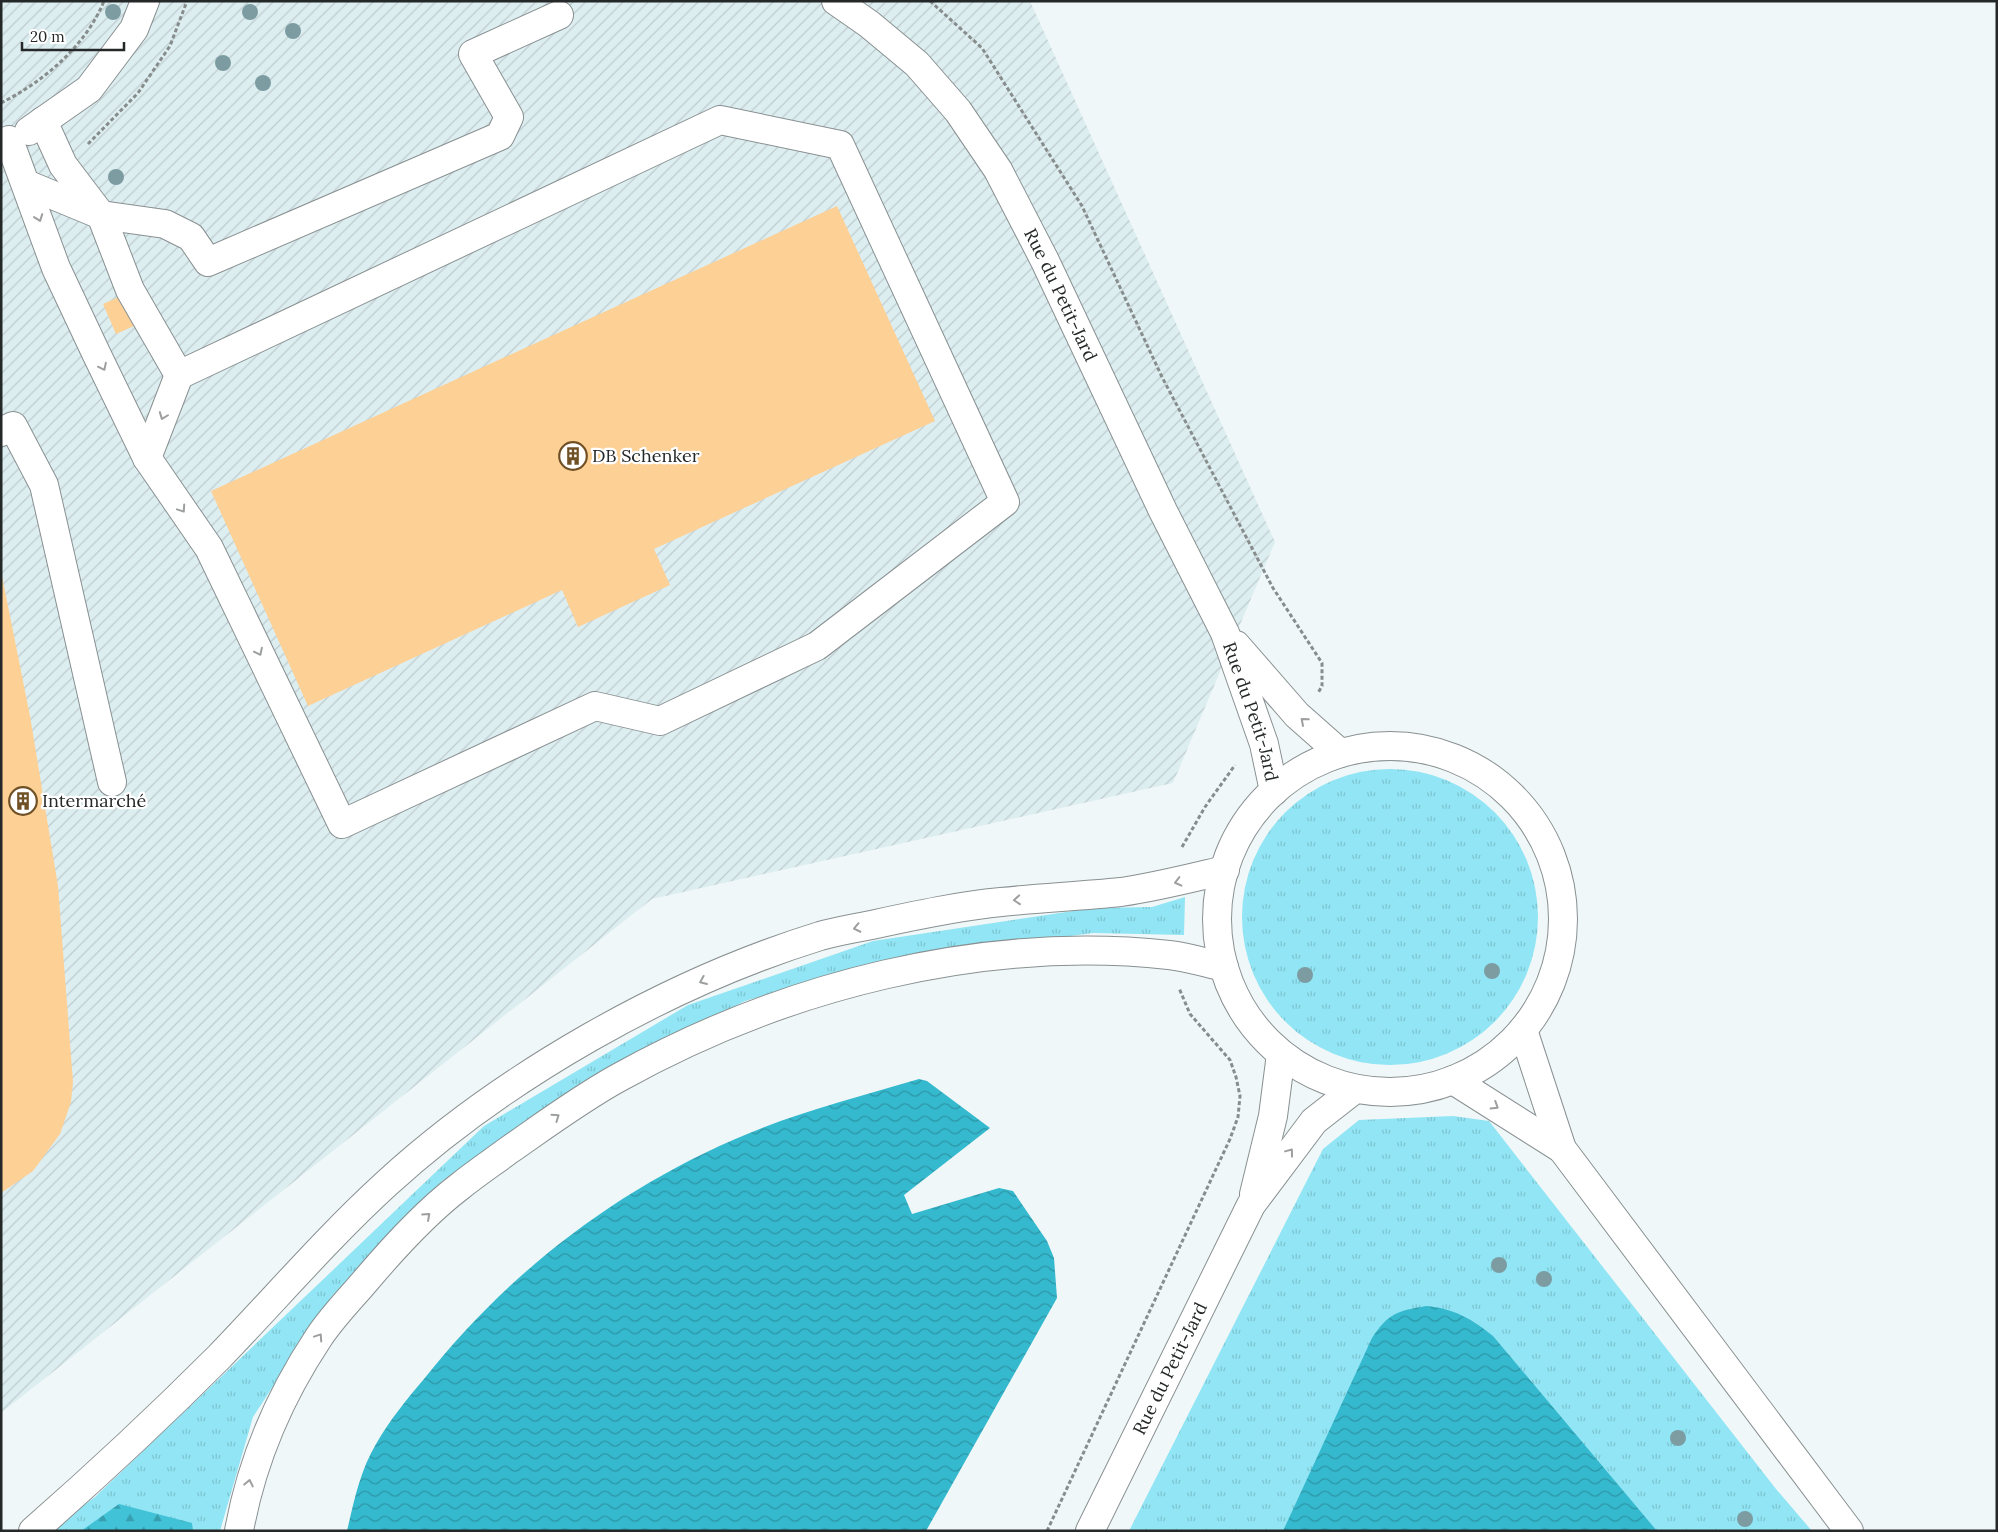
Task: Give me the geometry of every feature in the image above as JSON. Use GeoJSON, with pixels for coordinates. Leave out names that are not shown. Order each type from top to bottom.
{"type":"FeatureCollection","features":[{"type":"Feature","properties":{"kind":"main road"},"geometry":{"type":"LineString","coordinates":[[145,1],[134,29],[89,89],[22,136],[5,142],[26,184],[56,268],[147,458],[209,548],[342,824],[594,706],[660,721],[817,646],[1005,502],[840,145],[720,120],[179,375],[147,458]]}},
{"type":"Feature","properties":{"kind":"main road","name":"Rue du Petit-Jard"},"geometry":{"type":"LineString","coordinates":[[836,1],[870,24],[917,64],[958,111],[998,170],[1045,261],[1164,511],[1226,633],[1264,744],[1274,791]]}},
{"type":"Feature","properties":{"kind":"main road"},"geometry":{"type":"LineString","coordinates":[[26,184],[101,215],[165,224],[191,237],[208,262],[500,136],[509,117],[473,54],[558,15]]}},
{"type":"Feature","properties":{"kind":"main road"},"geometry":{"type":"LineString","coordinates":[[43,121],[63,165],[101,215],[130,290],[179,375]]}},
{"type":"Feature","properties":{"kind":"main road"},"geometry":{"type":"LineString","coordinates":[[1,432],[13,426],[44,485],[112,782]]}},
{"type":"Feature","properties":{"kind":"main road","name":"Rue du Petit-Jard"},"geometry":{"type":"LineString","coordinates":[[1226,633],[1297,715],[1340,753]]}},
{"type":"Feature","properties":{"kind":"main road"},"geometry":{"type":"LineString","coordinates":[[1399,746],[1428,750],[1456,759],[1482,772],[1506,790],[1526,811],[1543,836],[1554,863],[1561,892],[1564,921],[1562,941],[1553,979],[1540,1006],[1523,1030],[1503,1051],[1479,1068],[1429,1088],[1405,1092],[1355,1089],[1329,1081],[1304,1070],[1281,1054],[1262,1036],[1246,1015],[1233,992],[1224,966],[1217,918],[1225,870],[1241,834],[1253,814],[1274,791],[1317,762],[1340,753],[1369,747],[1399,746]]}},
{"type":"Feature","properties":{"kind":"main road"},"geometry":{"type":"LineString","coordinates":[[33,1531],[158,1417],[222,1354],[324,1244],[389,1181],[501,1093],[563,1053],[621,1020],[688,987],[760,957],[823,935],[997,902],[1122,892],[1170,884],[1225,870]]}},
{"type":"Feature","properties":{"kind":"main road"},"geometry":{"type":"LineString","coordinates":[[239,1531],[251,1474],[286,1392],[320,1335],[412,1228],[457,1188],[561,1113],[617,1078],[683,1044],[810,995],[931,965],[1015,954],[1140,953],[1174,956],[1224,966]]}},
{"type":"Feature","properties":{"kind":"main road"},"geometry":{"type":"LineString","coordinates":[[1523,1030],[1562,1149],[1850,1531]]}},
{"type":"Feature","properties":{"kind":"main road","name":"Rue du Petit-Jard"},"geometry":{"type":"LineString","coordinates":[[1251,1205],[1273,1116],[1281,1054]]}},
{"type":"Feature","properties":{"kind":"main road"},"geometry":{"type":"LineString","coordinates":[[1453,1080],[1562,1149]]}},
{"type":"Feature","properties":{"kind":"main road","name":"Rue du Petit-Jard"},"geometry":{"type":"LineString","coordinates":[[1090,1531],[1251,1205],[1314,1121],[1355,1089]]}},
{"type":"Feature","properties":{"kind":"path"},"geometry":{"type":"LineString","coordinates":[[1,103],[24,92],[66,58],[100,12],[104,1]]}},
{"type":"Feature","properties":{"kind":"path"},"geometry":{"type":"LineString","coordinates":[[930,1],[982,48],[1082,206],[1162,377],[1268,579],[1322,663],[1322,686],[1314,701],[1297,715]]}},
{"type":"Feature","properties":{"kind":"path"},"geometry":{"type":"LineString","coordinates":[[1170,884],[1173,862],[1205,807],[1242,756],[1264,744]]}},
{"type":"Feature","properties":{"kind":"path"},"geometry":{"type":"LineString","coordinates":[[1047,1531],[1230,1139],[1238,1117],[1240,1096],[1230,1060],[1190,1014],[1176,979],[1174,956]]}},
{"type":"Feature","properties":{"kind":"shaded area"},"geometry":{"type":"Polygon","coordinates":[[[1,1],[1030,1],[1275,542],[1173,783],[652,899],[1,1413],[1,1]]]}},
{"type":"Feature","properties":{"kind":"green space"},"geometry":{"type":"Polygon","coordinates":[[[1390,769],[1419,772],[1460,787],[1484,803],[1504,823],[1513,835],[1526,860],[1535,888],[1538,917],[1535,946],[1520,987],[1504,1011],[1484,1031],[1472,1040],[1447,1053],[1419,1062],[1390,1065],[1361,1062],[1320,1047],[1296,1031],[1276,1011],[1267,999],[1254,974],[1245,946],[1242,917],[1245,888],[1260,847],[1276,823],[1296,803],[1308,794],[1333,781],[1361,772],[1390,769]]]}},
{"type":"Feature","properties":{"kind":"green space"},"geometry":{"type":"Polygon","coordinates":[[[1185,897],[1184,935],[1093,933],[881,962],[745,1001],[577,1086],[442,1181],[332,1296],[253,1417],[220,1531],[49,1531],[95,1497],[484,1126],[688,1005],[873,941],[1093,908],[1152,907],[1185,897]]]}},
{"type":"Feature","properties":{"kind":"green space"},"geometry":{"type":"Polygon","coordinates":[[[1453,1116],[1489,1121],[1776,1489],[1812,1531],[1129,1531],[1323,1149],[1359,1120],[1453,1116]]]}},
{"type":"Feature","properties":{"kind":"green space"},"geometry":{"type":"Polygon","coordinates":[[[119,1504],[192,1523],[193,1531],[81,1531],[119,1504]]]}},
{"type":"Feature","properties":{"kind":"water"},"geometry":{"type":"Polygon","coordinates":[[[919,1079],[927,1081],[990,1128],[904,1195],[912,1214],[999,1188],[1013,1191],[1047,1241],[1054,1258],[1057,1298],[926,1531],[347,1531],[358,1486],[370,1454],[398,1410],[456,1341],[490,1305],[564,1240],[604,1211],[645,1185],[688,1161],[733,1140],[802,1114],[919,1079]]]}},
{"type":"Feature","properties":{"kind":"water"},"geometry":{"type":"Polygon","coordinates":[[[1426,1306],[1445,1309],[1462,1315],[1493,1336],[1657,1531],[1283,1531],[1372,1338],[1383,1323],[1394,1314],[1426,1306]]]}},
{"type":"Feature","properties":{"kind":"building","name":"DB Schenker"},"geometry":{"type":"Polygon","coordinates":[[[837,206],[935,421],[654,549],[670,585],[578,627],[562,590],[308,706],[211,491],[837,206]]]}},
{"type":"Feature","properties":{"kind":"building"},"geometry":{"type":"Polygon","coordinates":[[[121,296],[134,326],[116,334],[103,304],[121,296]]]}},
{"type":"Feature","properties":{"kind":"building","name":"Intermarché"},"geometry":{"type":"Polygon","coordinates":[[[2,576],[30,716],[58,886],[73,1082],[71,1102],[60,1134],[33,1171],[1,1193],[2,576]]]}},
{"type":"Feature","properties":{"kind":"place","name":"DB Schenker"},"geometry":{"type":"Point","coordinates":[573,456]}},
{"type":"Feature","properties":{"kind":"place","name":"Intermarché"},"geometry":{"type":"Point","coordinates":[23,801]}}]}
